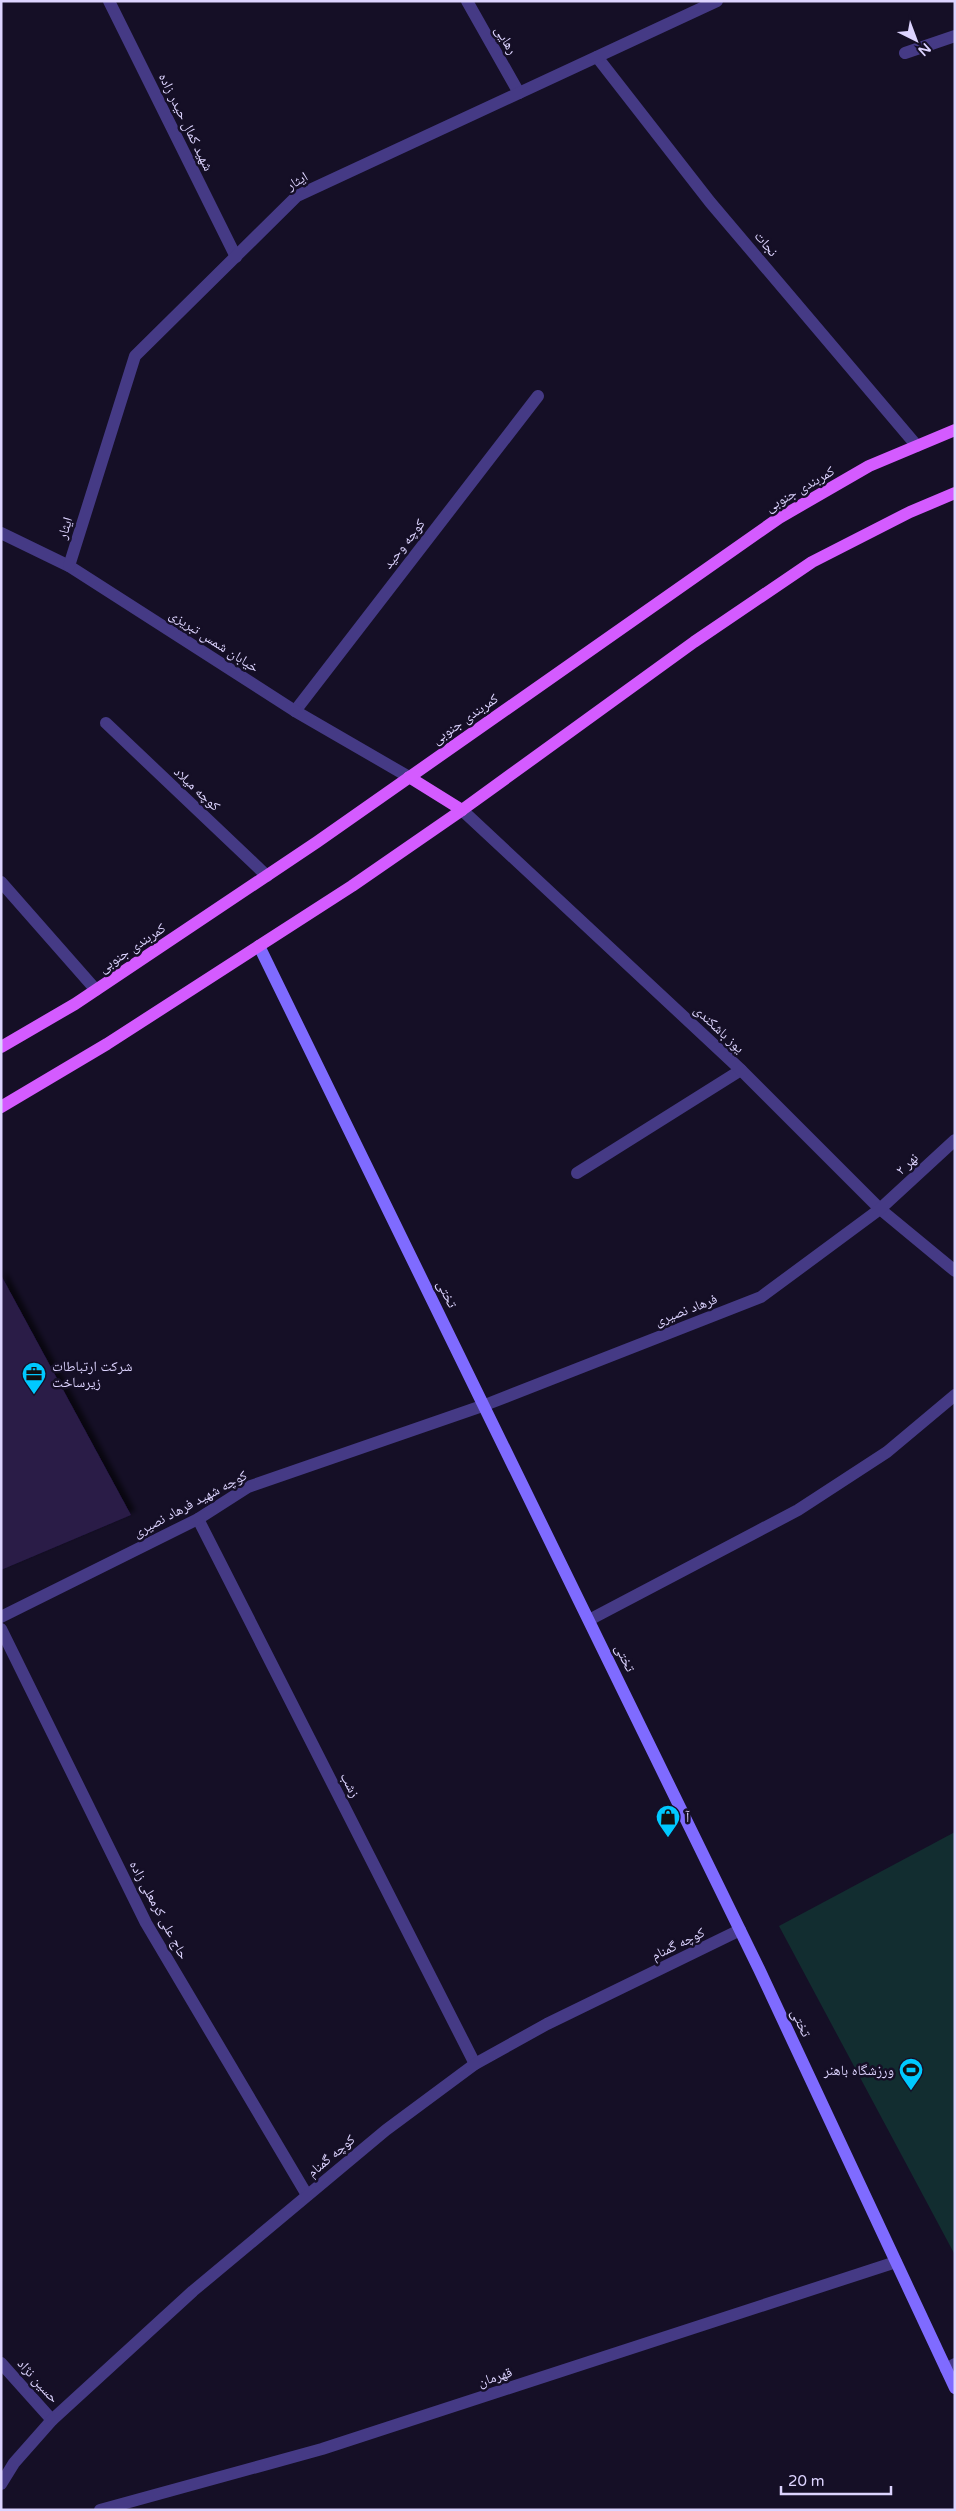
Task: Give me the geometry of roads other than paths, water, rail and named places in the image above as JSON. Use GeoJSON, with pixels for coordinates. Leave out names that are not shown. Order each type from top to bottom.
{"type":"FeatureCollection","features":[{"type":"Feature","properties":{"kind":"main road","name":"کمربندی جنوبی"},"geometry":{"type":"LineString","coordinates":[[1,1047],[96,990],[267,876],[779,518],[869,466],[955,430]]}},
{"type":"Feature","properties":{"kind":"main road"},"geometry":{"type":"LineString","coordinates":[[1,1107],[107,1044],[352,886],[462,810],[694,642],[812,562],[910,512],[955,493]]}},
{"type":"Feature","properties":{"kind":"main road"},"geometry":{"type":"LineString","coordinates":[[409,777],[462,810]]}},
{"type":"Feature","properties":{"kind":"main road","name":"تختی"},"geometry":{"type":"LineString","coordinates":[[259,946],[740,1930],[896,2262],[950,2366],[955,2388]]}},
{"type":"Feature","properties":{"kind":"street","name":"شهید کمال حیدر زاده"},"geometry":{"type":"LineString","coordinates":[[109,1],[236,257]]}},
{"type":"Feature","properties":{"kind":"street","name":"رهایی"},"geometry":{"type":"LineString","coordinates":[[467,1],[519,93]]}},
{"type":"Feature","properties":{"kind":"street","name":"ایثار"},"geometry":{"type":"LineString","coordinates":[[69,566],[135,356],[297,196],[716,1]]}},
{"type":"Feature","properties":{"kind":"street"},"geometry":{"type":"LineString","coordinates":[[905,54],[955,36]]}},
{"type":"Feature","properties":{"kind":"street","name":"نجات"},"geometry":{"type":"LineString","coordinates":[[597,56],[710,202],[917,446]]}},
{"type":"Feature","properties":{"kind":"street","name":"کوچه وحید"},"geometry":{"type":"LineString","coordinates":[[295,711],[538,396]]}},
{"type":"Feature","properties":{"kind":"street","name":"خیابان شمس تبریزی"},"geometry":{"type":"LineString","coordinates":[[1,533],[69,566],[295,711],[409,777]]}},
{"type":"Feature","properties":{"kind":"street","name":"کوچه میلاد"},"geometry":{"type":"LineString","coordinates":[[106,724],[267,876]]}},
{"type":"Feature","properties":{"kind":"street","name":"یوز باشکندی"},"geometry":{"type":"LineString","coordinates":[[462,810],[741,1070],[880,1209],[951,1264]]}},
{"type":"Feature","properties":{"kind":"street"},"geometry":{"type":"LineString","coordinates":[[1,882],[96,990]]}},
{"type":"Feature","properties":{"kind":"street"},"geometry":{"type":"LineString","coordinates":[[577,1173],[741,1070]]}},
{"type":"Feature","properties":{"kind":"street","name":"نهر ۲"},"geometry":{"type":"LineString","coordinates":[[880,1209],[955,1140]]}},
{"type":"Feature","properties":{"kind":"street","name":"فرهاد نصیری"},"geometry":{"type":"LineString","coordinates":[[485,1405],[760,1298],[880,1209]]}},
{"type":"Feature","properties":{"kind":"street"},"geometry":{"type":"LineString","coordinates":[[589,1620],[798,1510],[887,1452],[955,1395]]}},
{"type":"Feature","properties":{"kind":"street","name":"کوچه شهید فرهاد نصیری"},"geometry":{"type":"LineString","coordinates":[[1,1617],[198,1519],[248,1487],[485,1405]]}},
{"type":"Feature","properties":{"kind":"street","name":"زشب"},"geometry":{"type":"LineString","coordinates":[[198,1519],[475,2064]]}},
{"type":"Feature","properties":{"kind":"street","name":"حاج علی کرمعلی زاده"},"geometry":{"type":"LineString","coordinates":[[1,1629],[146,1923],[307,2195]]}},
{"type":"Feature","properties":{"kind":"street","name":"کوچه گمنام"},"geometry":{"type":"LineString","coordinates":[[1,2484],[14,2463],[52,2420],[193,2290],[386,2130],[475,2064],[547,2024],[740,1930]]}},
{"type":"Feature","properties":{"kind":"street","name":"قهرمان"},"geometry":{"type":"LineString","coordinates":[[100,2510],[322,2448],[896,2262]]}},
{"type":"Feature","properties":{"kind":"street","name":"حسین نژاد"},"geometry":{"type":"LineString","coordinates":[[1,2363],[52,2420]]}},
{"type":"Feature","properties":{"kind":"place","name":"شرکت ارتباطات زیرساخت"},"geometry":{"type":"Point","coordinates":[34,1395]}},
{"type":"Feature","properties":{"kind":"place","name":"آ"},"geometry":{"type":"Point","coordinates":[668,1838]}},
{"type":"Feature","properties":{"kind":"place","name":"ورزشگاه باهنر"},"geometry":{"type":"Point","coordinates":[911,2091]}}]}
